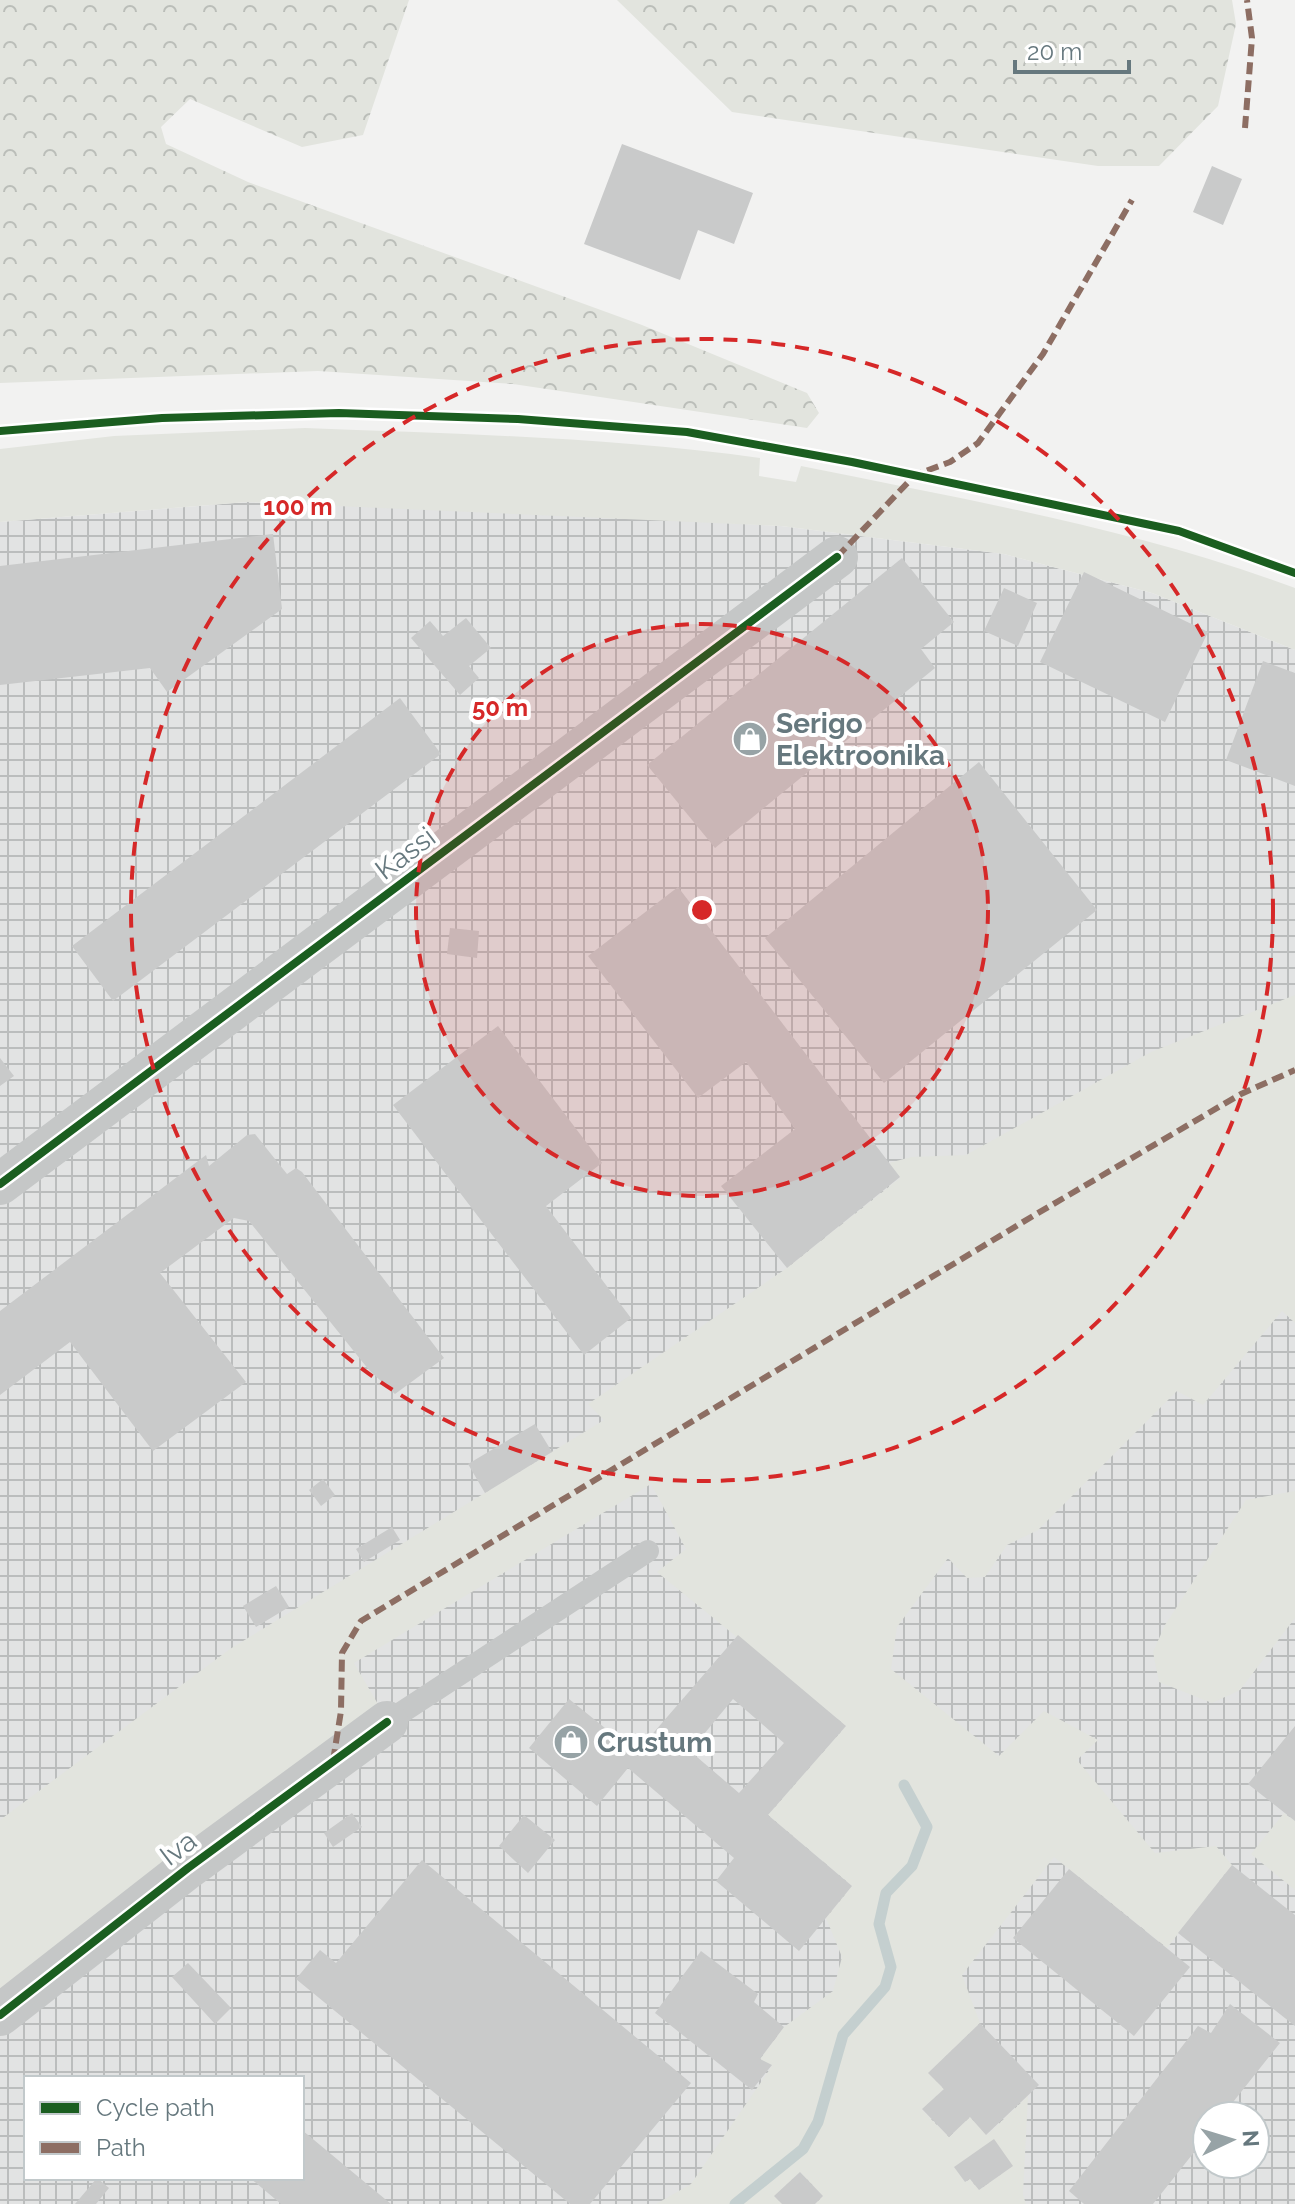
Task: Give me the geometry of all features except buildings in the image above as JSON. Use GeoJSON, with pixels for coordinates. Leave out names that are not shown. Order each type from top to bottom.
{"type":"FeatureCollection","features":[{"type":"Feature","properties":{"kind":"street","name":"Kassi"},"geometry":{"type":"LineString","coordinates":[[0,1184],[837,557]]}},
{"type":"Feature","properties":{"kind":"street","name":"Iva"},"geometry":{"type":"LineString","coordinates":[[0,2015],[188,1868],[387,1722]]}},
{"type":"Feature","properties":{"kind":"lane","name":"Iva"},"geometry":{"type":"LineString","coordinates":[[387,1722],[648,1551]]}},
{"type":"Feature","properties":{"kind":"shaded area"},"geometry":{"type":"Polygon","coordinates":[[[247,502],[403,506],[781,526],[1004,554],[1152,593],[1295,650],[1295,2204],[0,2204],[0,522],[247,502]]]}},
{"type":"Feature","properties":{"kind":"green space"},"geometry":{"type":"Polygon","coordinates":[[[0,0],[409,0],[363,135],[302,147],[190,99],[161,127],[166,144],[248,182],[642,325],[807,393],[819,413],[807,428],[513,384],[318,371],[0,383],[0,0]]]}},
{"type":"Feature","properties":{"kind":"green space"},"geometry":{"type":"Polygon","coordinates":[[[617,0],[1232,0],[1236,24],[1218,106],[1159,166],[1098,166],[732,112],[617,0]]]}},
{"type":"Feature","properties":{"kind":"green space"},"geometry":{"type":"Polygon","coordinates":[[[305,428],[533,437],[703,451],[760,458],[759,476],[796,482],[801,466],[989,504],[1113,532],[1235,567],[1295,588],[1295,650],[1152,593],[1004,554],[781,526],[247,502],[0,522],[0,449],[114,436],[305,428]]]}},
{"type":"Feature","properties":{"kind":"green space"},"geometry":{"type":"Polygon","coordinates":[[[1295,995],[1295,1323],[1282,1311],[1203,1405],[1177,1391],[1038,1530],[1007,1545],[985,1577],[967,1578],[948,1558],[897,1627],[891,1669],[999,1756],[1044,1711],[1098,1740],[1077,1760],[1155,1853],[1216,1846],[1232,1865],[1167,1948],[1054,1857],[962,1975],[980,2023],[929,2073],[944,2089],[922,2110],[949,2137],[970,2117],[987,2135],[1028,2096],[1023,2195],[1026,2204],[815,2204],[823,2196],[800,2172],[775,2196],[782,2204],[656,2204],[691,2184],[772,2066],[760,2059],[784,2027],[833,1991],[842,1957],[826,1918],[852,1886],[768,1815],[846,1726],[657,1572],[686,1549],[651,1484],[354,1663],[382,1711],[202,1833],[0,1989],[0,1820],[230,1649],[604,1420],[588,1404],[787,1268],[900,1178],[889,1163],[911,1157],[966,1155],[1151,1052],[1295,995]],[[1012,2166],[955,2167],[965,2182],[970,2179],[979,2190],[1012,2166]]]}},
{"type":"Feature","properties":{"kind":"green space"},"geometry":{"type":"Polygon","coordinates":[[[1295,1491],[1295,1618],[1240,1690],[1212,1703],[1159,1682],[1153,1652],[1165,1625],[1246,1500],[1295,1491]]]}},
{"type":"Feature","properties":{"kind":"green space"},"geometry":{"type":"Polygon","coordinates":[[[1284,1813],[1295,1821],[1295,1890],[1251,1854],[1284,1813]]]}},
{"type":"Feature","properties":{"kind":"waterway"},"geometry":{"type":"LineString","coordinates":[[735,2204],[803,2149],[818,2122],[843,2035],[885,1987],[891,1967],[879,1924],[886,1893],[912,1866],[927,1827],[904,1785]]}},
{"type":"Feature","properties":{"kind":"marked path"},"geometry":{"type":"LineString","coordinates":[[1245,128],[1252,38],[1247,0]]}},
{"type":"Feature","properties":{"kind":"marked path"},"geometry":{"type":"LineString","coordinates":[[837,557],[915,475],[950,462],[978,443],[1043,354],[1132,200]]}},
{"type":"Feature","properties":{"kind":"marked path"},"geometry":{"type":"LineString","coordinates":[[333,1761],[341,1711],[342,1653],[361,1621],[1033,1216],[1241,1094],[1295,1070]]}},
{"type":"Feature","properties":{"kind":"cycle path"},"geometry":{"type":"LineString","coordinates":[[0,431],[162,418],[339,413],[518,419],[687,432],[852,462],[1179,531],[1295,573]]}},
{"type":"Feature","properties":{"kind":"cycle path"},"geometry":{"type":"LineString","coordinates":[[0,1184],[837,557]]}},
{"type":"Feature","properties":{"kind":"cycle path"},"geometry":{"type":"LineString","coordinates":[[0,2015],[188,1868],[387,1722]]}},
{"type":"Feature","properties":{"kind":"place","name":"Serigo Elektroonika"},"geometry":{"type":"Point","coordinates":[750,739]}},
{"type":"Feature","properties":{"kind":"place","name":"Crustum"},"geometry":{"type":"Point","coordinates":[571,1742]}}]}
